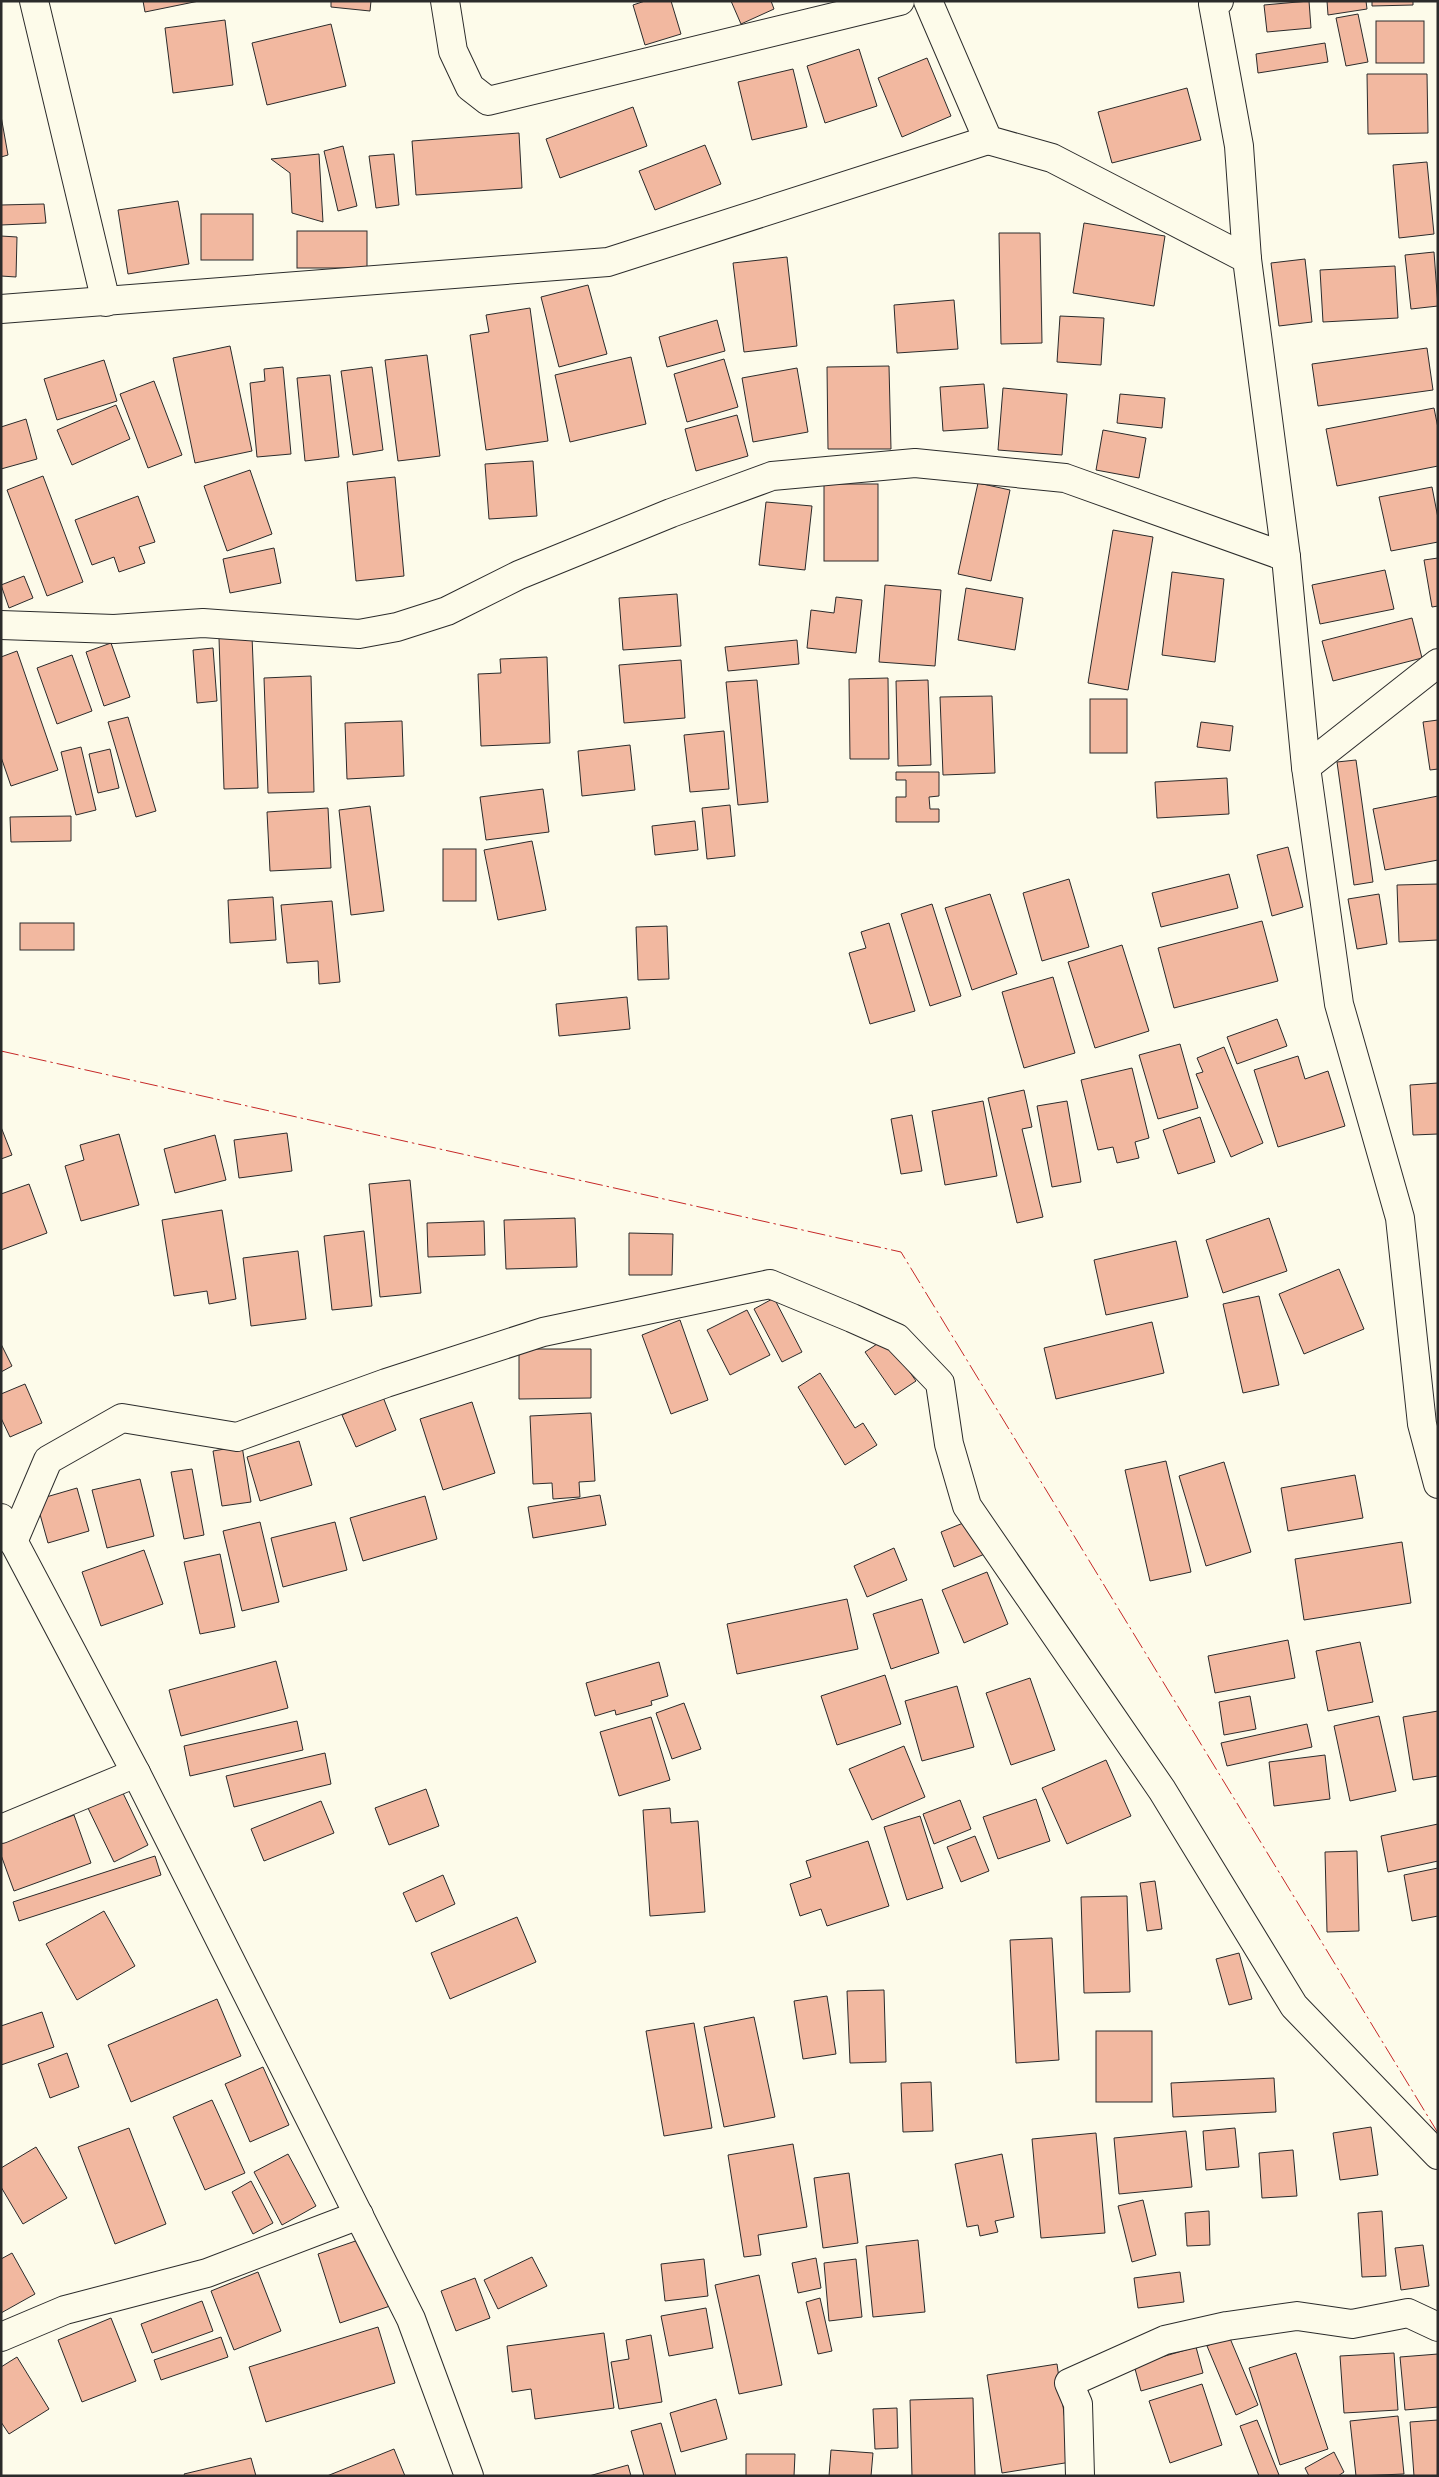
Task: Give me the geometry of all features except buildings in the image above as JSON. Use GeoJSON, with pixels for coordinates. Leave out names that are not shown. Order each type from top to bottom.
{"type":"FeatureCollection","features":[{"type":"Feature","properties":{"kind":"street"},"geometry":{"type":"LineString","coordinates":[[34,1],[106,302]]}},
{"type":"Feature","properties":{"kind":"street"},"geometry":{"type":"LineString","coordinates":[[445,1],[453,50],[470,87],[488,101],[900,1]]}},
{"type":"Feature","properties":{"kind":"street"},"geometry":{"type":"LineString","coordinates":[[928,1],[988,140]]}},
{"type":"Feature","properties":{"kind":"street"},"geometry":{"type":"LineString","coordinates":[[1219,1],[1213,4],[1239,146],[1246,259],[1286,558],[1306,767],[1339,1004],[1400,1218],[1422,1424],[1438,1484]]}},
{"type":"Feature","properties":{"kind":"street"},"geometry":{"type":"LineString","coordinates":[[1,309],[608,262],[988,140],[1052,158],[1246,259]]}},
{"type":"Feature","properties":{"kind":"street"},"geometry":{"type":"LineString","coordinates":[[1,625],[114,629],[203,623],[359,634],[397,627],[448,611],[528,571],[671,513],[772,476],[915,463],[1065,478],[1286,558]]}},
{"type":"Feature","properties":{"kind":"street"},"geometry":{"type":"LineString","coordinates":[[1306,767],[1438,663]]}},
{"type":"Feature","properties":{"kind":"street"},"geometry":{"type":"LineString","coordinates":[[13,1542],[48,1460],[122,1418],[237,1437],[386,1383],[544,1332],[770,1284],[852,1318],[897,1338],[940,1383],[948,1444],[967,1506],[1162,1790],[1294,2006],[1438,2155]]}},
{"type":"Feature","properties":{"kind":"street"},"geometry":{"type":"LineString","coordinates":[[1,1518],[136,1773],[359,2215],[410,2320],[469,2476]]}},
{"type":"Feature","properties":{"kind":"street"},"geometry":{"type":"LineString","coordinates":[[1,1829],[136,1773]]}},
{"type":"Feature","properties":{"kind":"street"},"geometry":{"type":"LineString","coordinates":[[1,2337],[65,2310],[207,2273],[359,2215]]}},
{"type":"Feature","properties":{"kind":"street"},"geometry":{"type":"LineString","coordinates":[[1080,2476],[1078,2404],[1069,2383],[1165,2340],[1226,2326],[1297,2316],[1352,2324],[1408,2313],[1438,2327]]}},
{"type":"Feature","properties":{"kind":"power"},"geometry":{"type":"LineString","coordinates":[[1,1051],[901,1252],[1438,2133]]}}]}
